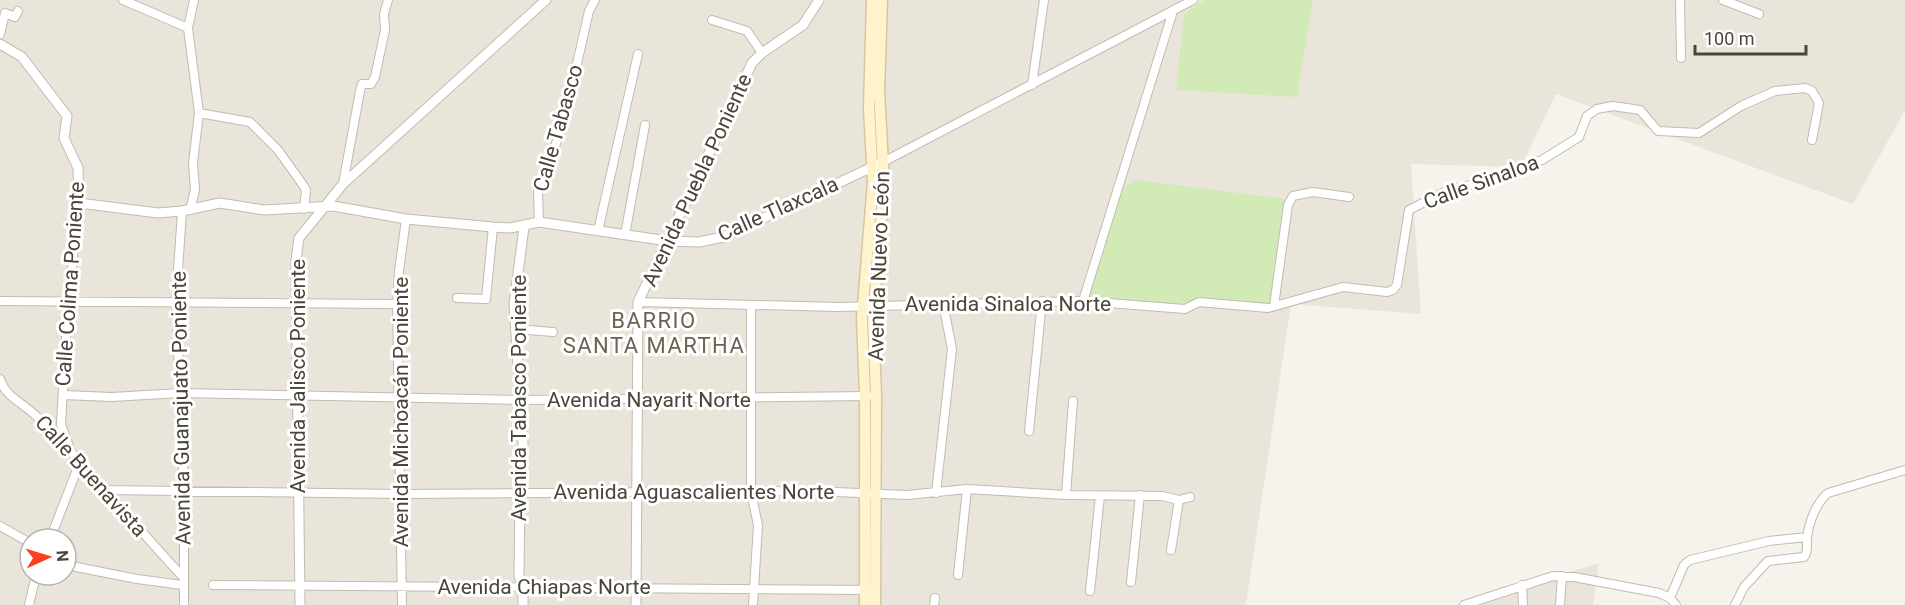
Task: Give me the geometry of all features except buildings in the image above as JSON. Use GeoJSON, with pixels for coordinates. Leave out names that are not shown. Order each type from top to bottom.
{"type":"FeatureCollection","features":[{"type":"Feature","properties":{"kind":"main road","name":"Avenida Nuevo León"},"geometry":{"type":"LineString","coordinates":[[865,605],[869,590],[871,396],[868,305],[884,183],[878,163],[869,108],[872,0]]}},
{"type":"Feature","properties":{"kind":"main road","name":"Avenida Nuevo León"},"geometry":{"type":"LineString","coordinates":[[878,163],[882,0]]}},
{"type":"Feature","properties":{"kind":"main road","name":"Avenida Nuevo León"},"geometry":{"type":"LineString","coordinates":[[869,590],[875,605]]}},
{"type":"Feature","properties":{"kind":"street"},"geometry":{"type":"LineString","coordinates":[[123,0],[134,2],[188,28]]}},
{"type":"Feature","properties":{"kind":"street","name":"Avenida Guanajuato Poniente"},"geometry":{"type":"LineString","coordinates":[[184,605],[182,581],[184,492],[176,300],[186,211],[195,190],[193,163],[199,113],[191,66],[192,48],[188,28],[194,0]]}},
{"type":"Feature","properties":{"kind":"street"},"geometry":{"type":"LineString","coordinates":[[343,184],[362,84],[371,84],[375,77],[386,30],[384,14],[388,0]]}},
{"type":"Feature","properties":{"kind":"street","name":"Avenida Jalisco Poniente"},"geometry":{"type":"LineString","coordinates":[[300,605],[296,261],[299,238],[343,184],[546,0]]}},
{"type":"Feature","properties":{"kind":"street","name":"Calle Tabasco"},"geometry":{"type":"LineString","coordinates":[[539,222],[538,190],[563,125],[589,10],[595,0]]}},
{"type":"Feature","properties":{"kind":"street","name":"Avenida Puebla Poniente"},"geometry":{"type":"LineString","coordinates":[[636,605],[638,302],[752,63],[762,53],[802,25],[819,0]]}},
{"type":"Feature","properties":{"kind":"street"},"geometry":{"type":"LineString","coordinates":[[1032,85],[1044,0]]}},
{"type":"Feature","properties":{"kind":"street","name":"Calle Tlaxcala"},"geometry":{"type":"LineString","coordinates":[[79,203],[158,213],[186,211],[220,203],[264,210],[339,206],[406,219],[493,227],[524,227],[539,222],[668,241],[699,242],[723,237],[878,163],[1193,0]]}},
{"type":"Feature","properties":{"kind":"street"},"geometry":{"type":"LineString","coordinates":[[1680,0],[1681,58]]}},
{"type":"Feature","properties":{"kind":"street"},"geometry":{"type":"LineString","coordinates":[[1722,0],[1759,14]]}},
{"type":"Feature","properties":{"kind":"street"},"geometry":{"type":"LineString","coordinates":[[0,34],[4,13],[15,17],[18,11]]}},
{"type":"Feature","properties":{"kind":"street"},"geometry":{"type":"LineString","coordinates":[[1083,301],[1173,11]]}},
{"type":"Feature","properties":{"kind":"street"},"geometry":{"type":"LineString","coordinates":[[712,20],[747,31],[762,53]]}},
{"type":"Feature","properties":{"kind":"street","name":"Calle Colima Poniente"},"geometry":{"type":"LineString","coordinates":[[0,44],[22,57],[67,116],[64,138],[78,168],[79,203],[69,303],[61,424],[69,447]]}},
{"type":"Feature","properties":{"kind":"street"},"geometry":{"type":"LineString","coordinates":[[598,231],[638,54]]}},
{"type":"Feature","properties":{"kind":"street","name":"Calle Sinaloa"},"geometry":{"type":"LineString","coordinates":[[1271,307],[1343,287],[1387,292],[1393,290],[1397,285],[1409,210],[1444,192],[1488,180],[1542,160],[1579,136],[1587,116],[1597,109],[1630,107],[1646,114],[1658,131],[1699,133],[1755,99],[1775,92],[1804,88],[1812,91],[1819,103],[1812,140]]}},
{"type":"Feature","properties":{"kind":"street"},"geometry":{"type":"LineString","coordinates":[[199,113],[250,122],[278,150],[303,184],[306,190],[304,208]]}},
{"type":"Feature","properties":{"kind":"street"},"geometry":{"type":"LineString","coordinates":[[625,235],[645,124]]}},
{"type":"Feature","properties":{"kind":"street"},"geometry":{"type":"LineString","coordinates":[[1271,307],[1288,205],[1293,196],[1313,192],[1349,197]]}},
{"type":"Feature","properties":{"kind":"street","name":"Avenida Michoacán Poniente"},"geometry":{"type":"LineString","coordinates":[[402,605],[398,304],[399,271],[406,219]]}},
{"type":"Feature","properties":{"kind":"street"},"geometry":{"type":"LineString","coordinates":[[457,298],[486,298],[489,292],[493,227]]}},
{"type":"Feature","properties":{"kind":"street","name":"Avenida Tabasco Poniente"},"geometry":{"type":"LineString","coordinates":[[523,605],[523,586],[519,576],[523,443],[516,329],[516,282],[524,227]]}},
{"type":"Feature","properties":{"kind":"street"},"geometry":{"type":"LineString","coordinates":[[0,301],[69,303],[176,300],[298,304],[398,304]]}},
{"type":"Feature","properties":{"kind":"street","name":"Avenida Sinaloa Norte"},"geometry":{"type":"LineString","coordinates":[[638,302],[751,306],[1083,301],[1185,309],[1199,302],[1271,307]]}},
{"type":"Feature","properties":{"kind":"street"},"geometry":{"type":"LineString","coordinates":[[1029,431],[1042,302]]}},
{"type":"Feature","properties":{"kind":"street"},"geometry":{"type":"LineString","coordinates":[[936,493],[952,349],[943,303]]}},
{"type":"Feature","properties":{"kind":"street"},"geometry":{"type":"LineString","coordinates":[[751,306],[751,492],[758,525],[752,589],[753,605]]}},
{"type":"Feature","properties":{"kind":"street"},"geometry":{"type":"LineString","coordinates":[[516,329],[553,332]]}},
{"type":"Feature","properties":{"kind":"street","name":"Calle Buenavista"},"geometry":{"type":"LineString","coordinates":[[0,379],[7,394],[30,410],[69,447],[182,581]]}},
{"type":"Feature","properties":{"kind":"street","name":"Avenida Nayarit Norte"},"geometry":{"type":"LineString","coordinates":[[63,395],[112,397],[180,393],[520,400],[871,396]]}},
{"type":"Feature","properties":{"kind":"street"},"geometry":{"type":"LineString","coordinates":[[1066,495],[1073,401]]}},
{"type":"Feature","properties":{"kind":"street"},"geometry":{"type":"LineString","coordinates":[[55,527],[80,462]]}},
{"type":"Feature","properties":{"kind":"street"},"geometry":{"type":"LineString","coordinates":[[1735,605],[1744,587],[1768,561],[1804,557],[1807,553],[1807,537],[1815,510],[1821,499],[1828,494],[1905,470]]}},
{"type":"Feature","properties":{"kind":"street"},"geometry":{"type":"LineString","coordinates":[[958,575],[967,489]]}},
{"type":"Feature","properties":{"kind":"street","name":"Avenida Aguascalientes Norte"},"geometry":{"type":"LineString","coordinates":[[105,490],[401,494],[520,491],[635,494],[751,492],[870,494],[936,493],[967,489],[1066,495],[1140,495],[1179,500]]}},
{"type":"Feature","properties":{"kind":"street"},"geometry":{"type":"LineString","coordinates":[[1131,582],[1140,495]]}},
{"type":"Feature","properties":{"kind":"street"},"geometry":{"type":"LineString","coordinates":[[1090,591],[1100,496]]}},
{"type":"Feature","properties":{"kind":"street"},"geometry":{"type":"LineString","coordinates":[[1171,550],[1179,500],[1190,497]]}},
{"type":"Feature","properties":{"kind":"street"},"geometry":{"type":"LineString","coordinates":[[0,526],[18,536]]}},
{"type":"Feature","properties":{"kind":"street"},"geometry":{"type":"LineString","coordinates":[[1464,605],[1522,585],[1562,576],[1659,593],[1673,602],[1684,565],[1690,560],[1769,541],[1807,537]]}},
{"type":"Feature","properties":{"kind":"street"},"geometry":{"type":"LineString","coordinates":[[78,567],[137,579],[182,581]]}},
{"type":"Feature","properties":{"kind":"street"},"geometry":{"type":"LineString","coordinates":[[1560,605],[1562,576]]}},
{"type":"Feature","properties":{"kind":"street","name":"Avenida Chiapas Norte"},"geometry":{"type":"LineString","coordinates":[[213,585],[636,586],[869,590]]}},
{"type":"Feature","properties":{"kind":"street"},"geometry":{"type":"LineString","coordinates":[[1522,585],[1523,605]]}},
{"type":"Feature","properties":{"kind":"street"},"geometry":{"type":"LineString","coordinates":[[29,605],[33,587]]}},
{"type":"Feature","properties":{"kind":"shaded area"},"geometry":{"type":"Polygon","coordinates":[[[0,0],[1905,0],[1905,110],[1853,204],[1556,94],[1521,167],[1411,164],[1421,314],[1291,304],[1246,605],[0,605],[0,0]]]}},
{"type":"Feature","properties":{"kind":"shaded area"},"geometry":{"type":"Polygon","coordinates":[[[1599,563],[1593,605],[1456,605],[1599,563]]]}},
{"type":"Feature","properties":{"kind":"green space"},"geometry":{"type":"Polygon","coordinates":[[[1205,0],[1313,0],[1297,97],[1176,90],[1184,14],[1205,0]]]}},
{"type":"Feature","properties":{"kind":"green space"},"geometry":{"type":"Polygon","coordinates":[[[1136,180],[1285,199],[1270,306],[1190,306],[1088,298],[1121,189],[1136,180]]]}},
{"type":"Feature","properties":{"kind":"district","name":"BARRIO SANTA MARTHA"},"geometry":{"type":"Point","coordinates":[654,332]}}]}
